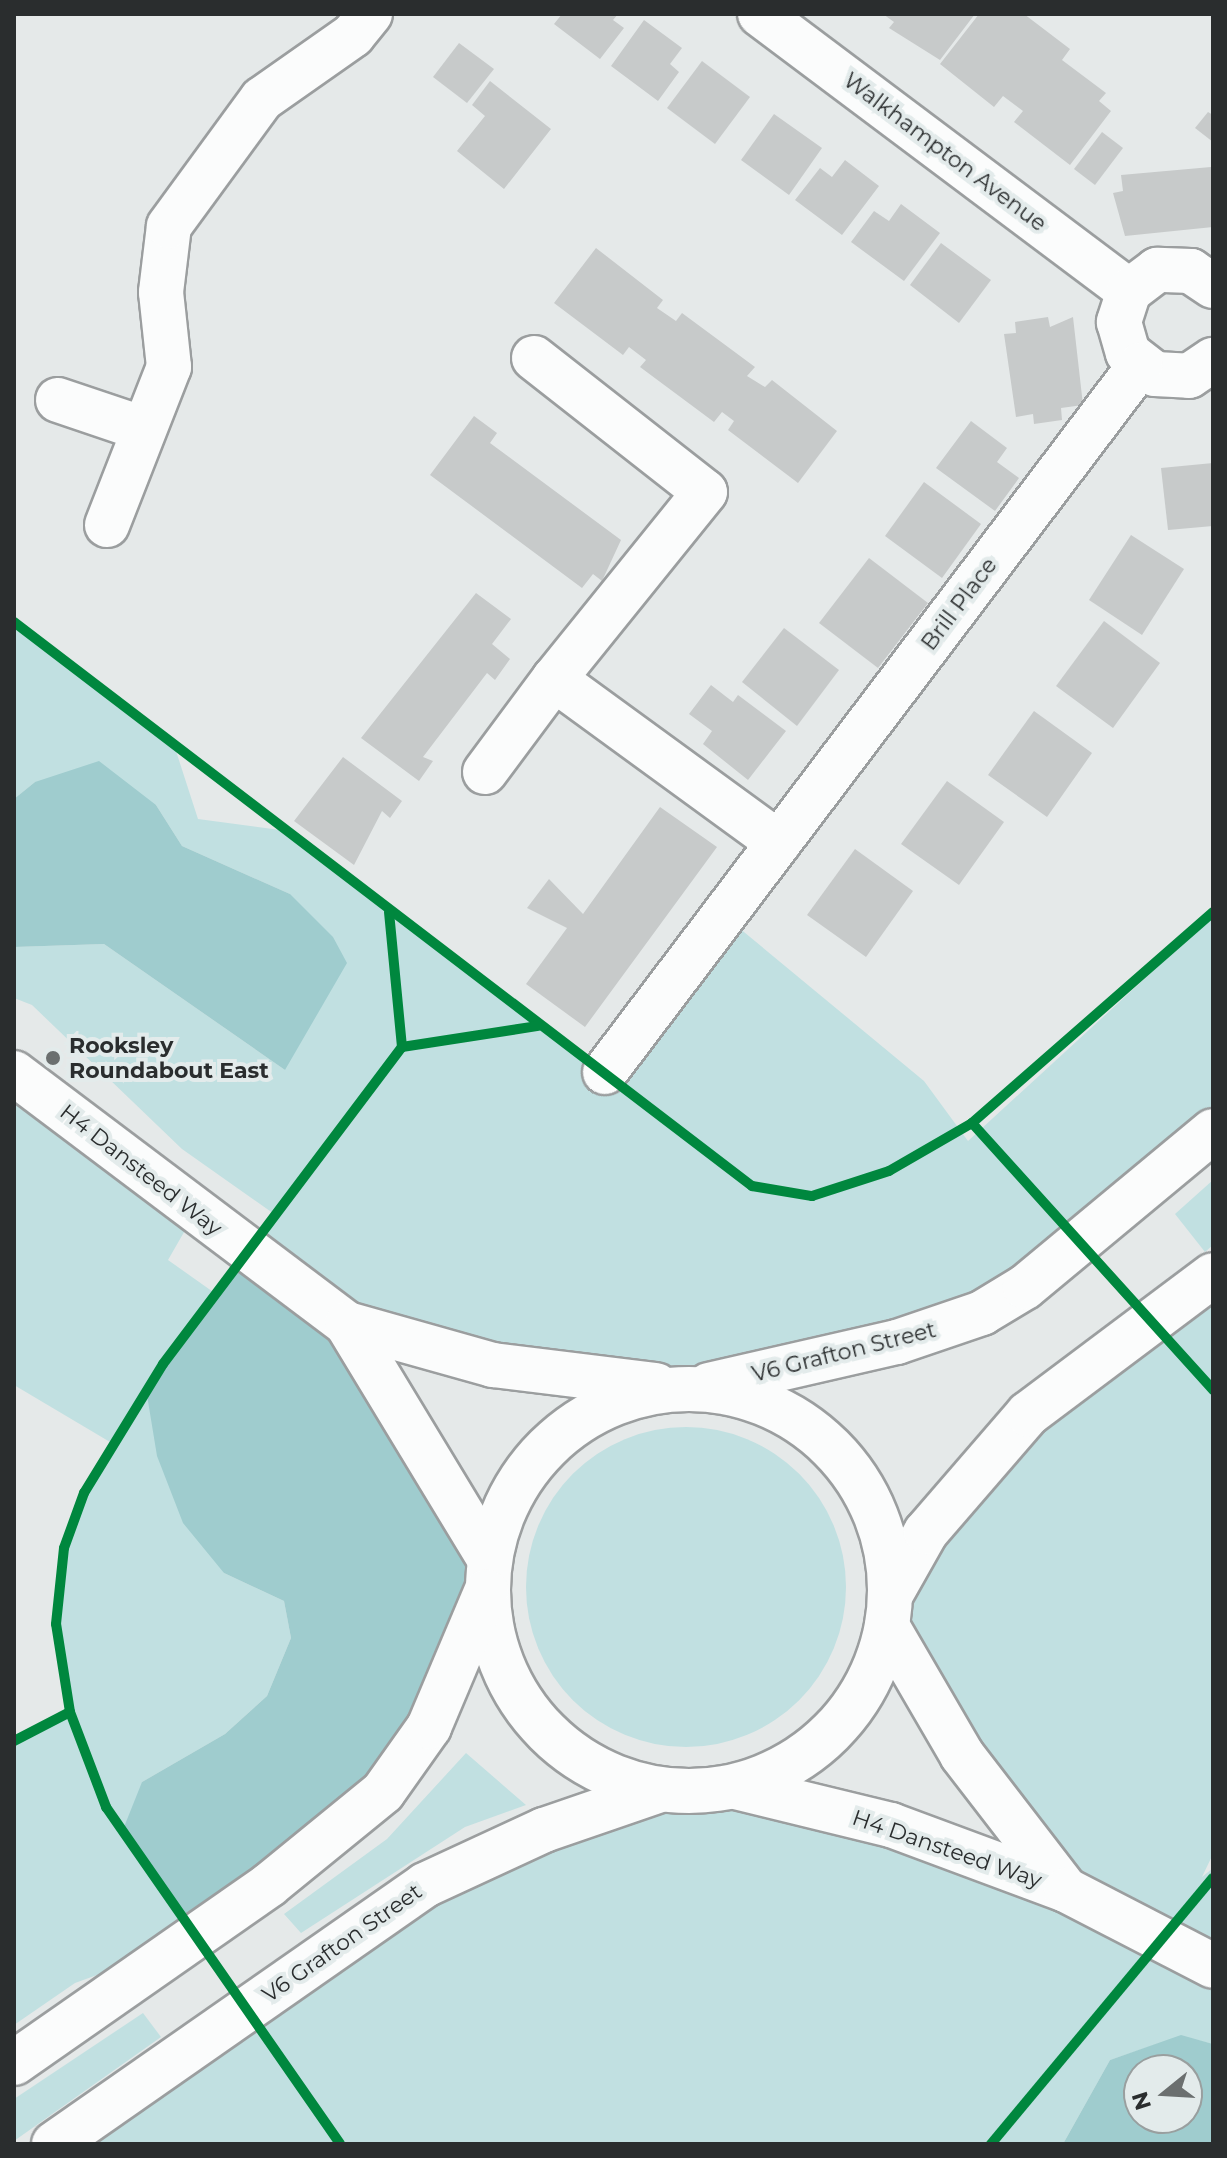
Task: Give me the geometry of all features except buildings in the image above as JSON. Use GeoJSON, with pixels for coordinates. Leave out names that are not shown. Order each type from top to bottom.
{"type":"FeatureCollection","features":[{"type":"Feature","properties":{"kind":"street"},"geometry":{"type":"LineString","coordinates":[[107,525],[141,428],[169,367],[161,292],[169,226],[262,99],[353,35],[370,14]]}},
{"type":"Feature","properties":{"kind":"street","name":"Walkhampton Avenue"},"geometry":{"type":"LineString","coordinates":[[760,14],[1129,291]]}},
{"type":"Feature","properties":{"kind":"street"},"geometry":{"type":"LineString","coordinates":[[1211,279],[1157,270],[1129,291],[1119,322],[1140,365],[1172,377],[1213,360]]}},
{"type":"Feature","properties":{"kind":"street"},"geometry":{"type":"LineString","coordinates":[[485,772],[554,679],[705,492],[534,358]]}},
{"type":"Feature","properties":{"kind":"street","name":"Brill Place"},"geometry":{"type":"LineString","coordinates":[[605,1072],[1140,365]]}},
{"type":"Feature","properties":{"kind":"street"},"geometry":{"type":"LineString","coordinates":[[58,400],[141,428]]}},
{"type":"Feature","properties":{"kind":"street"},"geometry":{"type":"LineString","coordinates":[[554,679],[779,843]]}},
{"type":"Feature","properties":{"kind":"street","name":"H4 Dansteed Way"},"geometry":{"type":"LineString","coordinates":[[14,1073],[195,1213],[347,1324],[493,1365],[684,1387],[789,1414],[838,1454],[871,1505],[889,1610],[962,1755],[1075,1895]]}},
{"type":"Feature","properties":{"kind":"street","name":"V6 Grafton Street"},"geometry":{"type":"LineString","coordinates":[[487,1573],[514,1488],[544,1449],[597,1410],[684,1387],[897,1342],[982,1313],[1025,1287],[1213,1131]]}},
{"type":"Feature","properties":{"kind":"street"},"geometry":{"type":"LineString","coordinates":[[657,1791],[735,1787],[816,1748],[853,1708],[889,1610],[926,1532],[979,1465],[1028,1414],[1211,1277]]}},
{"type":"Feature","properties":{"kind":"street","name":"H4 Dansteed Way"},"geometry":{"type":"LineString","coordinates":[[347,1324],[487,1573],[507,1678],[540,1727],[611,1776],[657,1791]]}},
{"type":"Feature","properties":{"kind":"street"},"geometry":{"type":"LineString","coordinates":[[14,2063],[269,1885],[383,1792],[429,1727],[487,1573]]}},
{"type":"Feature","properties":{"kind":"street","name":"H4 Dansteed Way"},"geometry":{"type":"LineString","coordinates":[[735,1787],[891,1825],[1075,1895],[1213,1966]]}},
{"type":"Feature","properties":{"kind":"street","name":"V6 Grafton Street"},"geometry":{"type":"LineString","coordinates":[[54,2144],[425,1885],[544,1830],[657,1791]]}},
{"type":"Feature","properties":{"kind":"shaded area"},"geometry":{"type":"Polygon","coordinates":[[[14,622],[176,751],[198,819],[280,830],[605,1072],[727,918],[924,1081],[968,1141],[1213,916],[1213,1125],[1025,1287],[699,1387],[347,1324],[252,1247],[277,1216],[182,1149],[32,1005],[14,998],[14,947],[104,944],[285,1070],[290,894],[182,846],[156,805],[35,782],[14,799],[14,622]]]}},
{"type":"Feature","properties":{"kind":"shaded area"},"geometry":{"type":"Polygon","coordinates":[[[99,761],[156,805],[182,846],[290,894],[333,937],[347,963],[285,1070],[104,944],[14,947],[14,799],[35,782],[99,761]]]}},
{"type":"Feature","properties":{"kind":"shaded area"},"geometry":{"type":"Polygon","coordinates":[[[14,1073],[195,1213],[168,1260],[216,1294],[163,1364],[224,1573],[284,1601],[291,1638],[267,1696],[225,1734],[142,1782],[196,1939],[75,1983],[14,2025],[14,1741],[70,1712],[56,1624],[64,1548],[110,1442],[14,1385],[14,1073]]]}},
{"type":"Feature","properties":{"kind":"shaded area"},"geometry":{"type":"Polygon","coordinates":[[[1213,1180],[1213,1245],[1205,1252],[1175,1214],[1213,1180]]]}},
{"type":"Feature","properties":{"kind":"shaded area"},"geometry":{"type":"Polygon","coordinates":[[[252,1247],[347,1324],[488,1556],[429,1727],[196,1939],[122,1832],[142,1782],[225,1734],[267,1696],[291,1638],[284,1601],[224,1573],[183,1523],[157,1456],[146,1389],[252,1247]]]}},
{"type":"Feature","properties":{"kind":"shaded area"},"geometry":{"type":"Polygon","coordinates":[[[1213,1275],[1213,1854],[1202,1877],[1213,1868],[1213,2044],[1181,2036],[1110,2060],[1063,2144],[54,2144],[425,1885],[657,1791],[735,1787],[1065,1889],[887,1626],[926,1532],[1213,1275]]]}},
{"type":"Feature","properties":{"kind":"shaded area"},"geometry":{"type":"Polygon","coordinates":[[[686,1427],[717,1430],[747,1439],[775,1454],[799,1474],[819,1498],[834,1526],[843,1556],[846,1587],[843,1618],[834,1648],[819,1676],[799,1700],[775,1720],[747,1735],[717,1744],[686,1747],[655,1744],[625,1735],[597,1720],[573,1700],[553,1676],[538,1648],[529,1618],[526,1587],[529,1556],[538,1526],[553,1498],[573,1474],[597,1454],[625,1439],[655,1430],[686,1427]]]}},
{"type":"Feature","properties":{"kind":"shaded area"},"geometry":{"type":"Polygon","coordinates":[[[466,1753],[526,1805],[465,1827],[301,1933],[284,1914],[387,1839],[466,1753]]]}},
{"type":"Feature","properties":{"kind":"shaded area"},"geometry":{"type":"Polygon","coordinates":[[[143,2013],[161,2037],[14,2141],[14,2099],[143,2013]]]}},
{"type":"Feature","properties":{"kind":"shaded area"},"geometry":{"type":"Polygon","coordinates":[[[1181,2035],[1213,2044],[1213,2144],[1063,2144],[1110,2060],[1123,2055],[1123,2134],[1203,2134],[1203,2054],[1127,2054],[1181,2035]]]}},
{"type":"Feature","properties":{"kind":"cycle path"},"geometry":{"type":"LineString","coordinates":[[14,622],[752,1186],[812,1196],[889,1171],[972,1123],[1213,912]]}},
{"type":"Feature","properties":{"kind":"cycle path"},"geometry":{"type":"LineString","coordinates":[[389,912],[402,1047],[538,1026]]}},
{"type":"Feature","properties":{"kind":"cycle path"},"geometry":{"type":"LineString","coordinates":[[70,1712],[56,1624],[64,1548],[84,1493],[163,1364],[402,1047]]}},
{"type":"Feature","properties":{"kind":"cycle path"},"geometry":{"type":"LineString","coordinates":[[972,1123],[1213,1390]]}},
{"type":"Feature","properties":{"kind":"cycle path"},"geometry":{"type":"LineString","coordinates":[[14,1741],[70,1712],[106,1807],[340,2144]]}},
{"type":"Feature","properties":{"kind":"cycle path"},"geometry":{"type":"LineString","coordinates":[[991,2144],[1213,1878]]}},
{"type":"Feature","properties":{"kind":"place","name":"Rooksley Roundabout East"},"geometry":{"type":"Point","coordinates":[53,1058]}}]}
